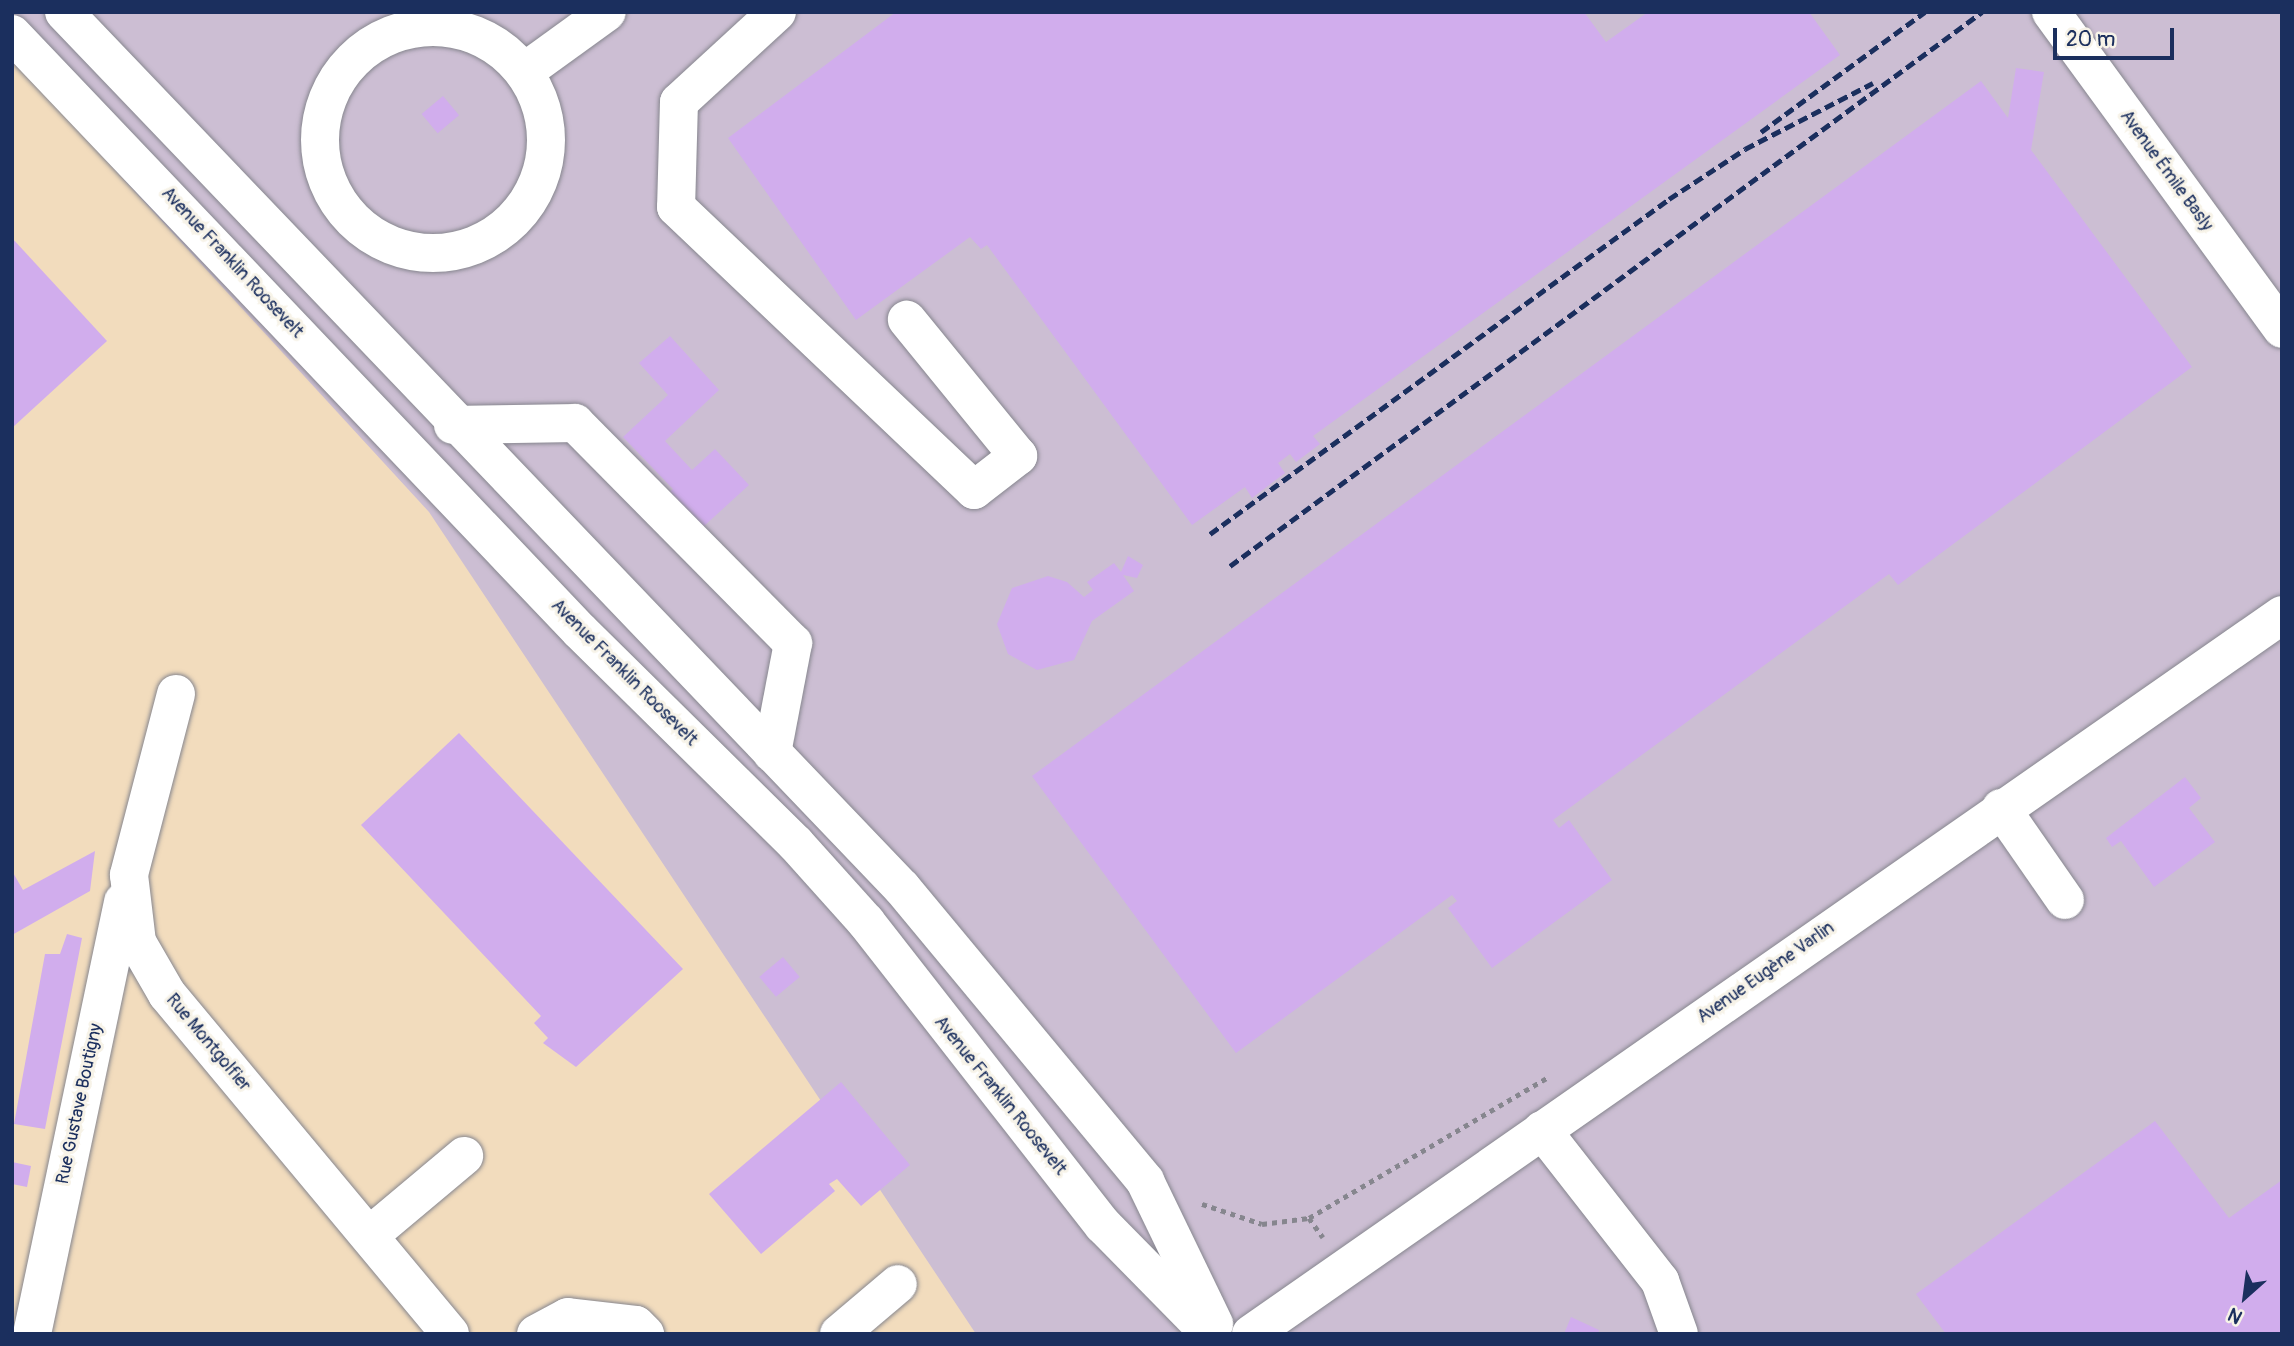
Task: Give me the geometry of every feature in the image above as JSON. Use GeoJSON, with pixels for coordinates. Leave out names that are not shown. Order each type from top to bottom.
{"type":"FeatureCollection","features":[{"type":"Feature","properties":{"kind":"street"},"geometry":{"type":"LineString","coordinates":[[64,12],[453,425],[772,753],[972,968],[1145,1181],[1219,1334]]}},
{"type":"Feature","properties":{"kind":"street"},"geometry":{"type":"LineString","coordinates":[[524,72],[607,12]]}},
{"type":"Feature","properties":{"kind":"street","name":"Avenue Émile Basly"},"geometry":{"type":"LineString","coordinates":[[2051,12],[2282,329]]}},
{"type":"Feature","properties":{"kind":"street"},"geometry":{"type":"LineString","coordinates":[[765,15],[679,102],[676,207],[974,490],[1018,456],[907,320]]}},
{"type":"Feature","properties":{"kind":"street"},"geometry":{"type":"LineString","coordinates":[[428,26],[464,31],[498,47],[524,72],[542,107],[547,144],[539,181],[519,214],[490,239],[454,252],[417,253],[380,241],[351,219],[330,188],[320,153],[322,116],[335,81],[359,53],[391,35],[428,26]]}},
{"type":"Feature","properties":{"kind":"street","name":"Avenue Franklin Roosevelt"},"geometry":{"type":"LineString","coordinates":[[12,34],[580,631],[796,845],[866,922],[1103,1225],[1210,1334]]}},
{"type":"Feature","properties":{"kind":"street"},"geometry":{"type":"LineString","coordinates":[[453,425],[575,423],[793,643],[772,753]]}},
{"type":"Feature","properties":{"kind":"street","name":"Avenue Eugène Varlin"},"geometry":{"type":"LineString","coordinates":[[1251,1334],[2001,808],[2282,615]]}},
{"type":"Feature","properties":{"kind":"street","name":"Rue Montgolfier"},"geometry":{"type":"LineString","coordinates":[[176,694],[129,875],[137,942],[167,994],[450,1334]]}},
{"type":"Feature","properties":{"kind":"street"},"geometry":{"type":"LineString","coordinates":[[2001,808],[2065,900]]}},
{"type":"Feature","properties":{"kind":"street","name":"Rue Gustave Boutigny"},"geometry":{"type":"LineString","coordinates":[[32,1334],[129,875]]}},
{"type":"Feature","properties":{"kind":"street"},"geometry":{"type":"LineString","coordinates":[[1542,1130],[1660,1281],[1679,1334]]}},
{"type":"Feature","properties":{"kind":"street"},"geometry":{"type":"LineString","coordinates":[[370,1235],[464,1156]]}},
{"type":"Feature","properties":{"kind":"street"},"geometry":{"type":"LineString","coordinates":[[839,1334],[898,1284]]}},
{"type":"Feature","properties":{"kind":"street"},"geometry":{"type":"LineString","coordinates":[[536,1334],[568,1317],[636,1325],[645,1334]]}},
{"type":"Feature","properties":{"kind":"shaded area"},"geometry":{"type":"Polygon","coordinates":[[[12,12],[2282,12],[2282,1334],[976,1334],[429,512],[12,58],[12,12]]]}},
{"type":"Feature","properties":{"kind":"building"},"geometry":{"type":"Polygon","coordinates":[[[896,12],[1584,12],[1606,42],[1648,12],[1809,12],[1840,55],[1313,436],[1320,444],[1296,462],[1290,454],[1278,463],[1285,473],[1252,498],[1245,487],[1192,525],[987,245],[981,249],[970,237],[856,320],[728,138],[896,12]]]}},
{"type":"Feature","properties":{"kind":"building"},"geometry":{"type":"Polygon","coordinates":[[[2016,68],[2044,72],[2031,150],[2192,367],[1898,585],[1889,574],[1553,820],[1559,828],[1569,820],[1612,880],[1492,968],[1448,908],[1457,901],[1452,895],[1236,1053],[1032,776],[1981,81],[2008,118],[2016,68]]]}},
{"type":"Feature","properties":{"kind":"building"},"geometry":{"type":"Polygon","coordinates":[[[443,96],[459,115],[438,133],[422,114],[443,96]]]}},
{"type":"Feature","properties":{"kind":"building"},"geometry":{"type":"Polygon","coordinates":[[[12,238],[107,341],[12,428],[12,238]]]}},
{"type":"Feature","properties":{"kind":"building"},"geometry":{"type":"Polygon","coordinates":[[[670,336],[719,390],[665,441],[692,470],[715,449],[749,485],[692,537],[660,501],[673,489],[623,437],[668,395],[639,363],[670,336]]]}},
{"type":"Feature","properties":{"kind":"building"},"geometry":{"type":"Polygon","coordinates":[[[1128,556],[1143,565],[1137,578],[1123,575],[1134,591],[1092,621],[1074,660],[1037,670],[1008,654],[997,624],[1012,588],[1048,576],[1067,582],[1084,597],[1093,590],[1087,582],[1114,563],[1121,572],[1128,556]]]}},
{"type":"Feature","properties":{"kind":"building"},"geometry":{"type":"Polygon","coordinates":[[[459,733],[683,969],[576,1067],[543,1043],[548,1038],[534,1023],[541,1016],[361,825],[459,733]]]}},
{"type":"Feature","properties":{"kind":"building"},"geometry":{"type":"Polygon","coordinates":[[[2185,777],[2201,798],[2189,808],[2215,842],[2154,887],[2121,841],[2112,847],[2106,838],[2185,777]]]}},
{"type":"Feature","properties":{"kind":"building"},"geometry":{"type":"Polygon","coordinates":[[[95,851],[90,891],[12,935],[12,871],[23,890],[95,851]]]}},
{"type":"Feature","properties":{"kind":"building"},"geometry":{"type":"Polygon","coordinates":[[[67,934],[82,938],[45,1129],[14,1124],[45,954],[60,954],[67,934]]]}},
{"type":"Feature","properties":{"kind":"building"},"geometry":{"type":"Polygon","coordinates":[[[783,957],[800,977],[776,997],[759,977],[783,957]]]}},
{"type":"Feature","properties":{"kind":"building"},"geometry":{"type":"Polygon","coordinates":[[[841,1082],[910,1165],[861,1206],[837,1179],[829,1184],[835,1191],[761,1254],[709,1194],[841,1082]]]}},
{"type":"Feature","properties":{"kind":"building"},"geometry":{"type":"Polygon","coordinates":[[[2155,1121],[2229,1218],[2282,1180],[2282,1334],[1946,1334],[1916,1294],[2155,1121]]]}},
{"type":"Feature","properties":{"kind":"building"},"geometry":{"type":"Polygon","coordinates":[[[12,1162],[31,1166],[27,1187],[12,1184],[12,1162]]]}},
{"type":"Feature","properties":{"kind":"building"},"geometry":{"type":"Polygon","coordinates":[[[1571,1317],[1599,1330],[1598,1334],[1564,1334],[1571,1317]]]}},
{"type":"Feature","properties":{"kind":"railway"},"geometry":{"type":"LineString","coordinates":[[1761,132],[1925,12]]}},
{"type":"Feature","properties":{"kind":"railway"},"geometry":{"type":"LineString","coordinates":[[1230,566],[1982,12]]}},
{"type":"Feature","properties":{"kind":"railway"},"geometry":{"type":"LineString","coordinates":[[1210,534],[1669,199],[1745,149],[1873,83]]}}]}
